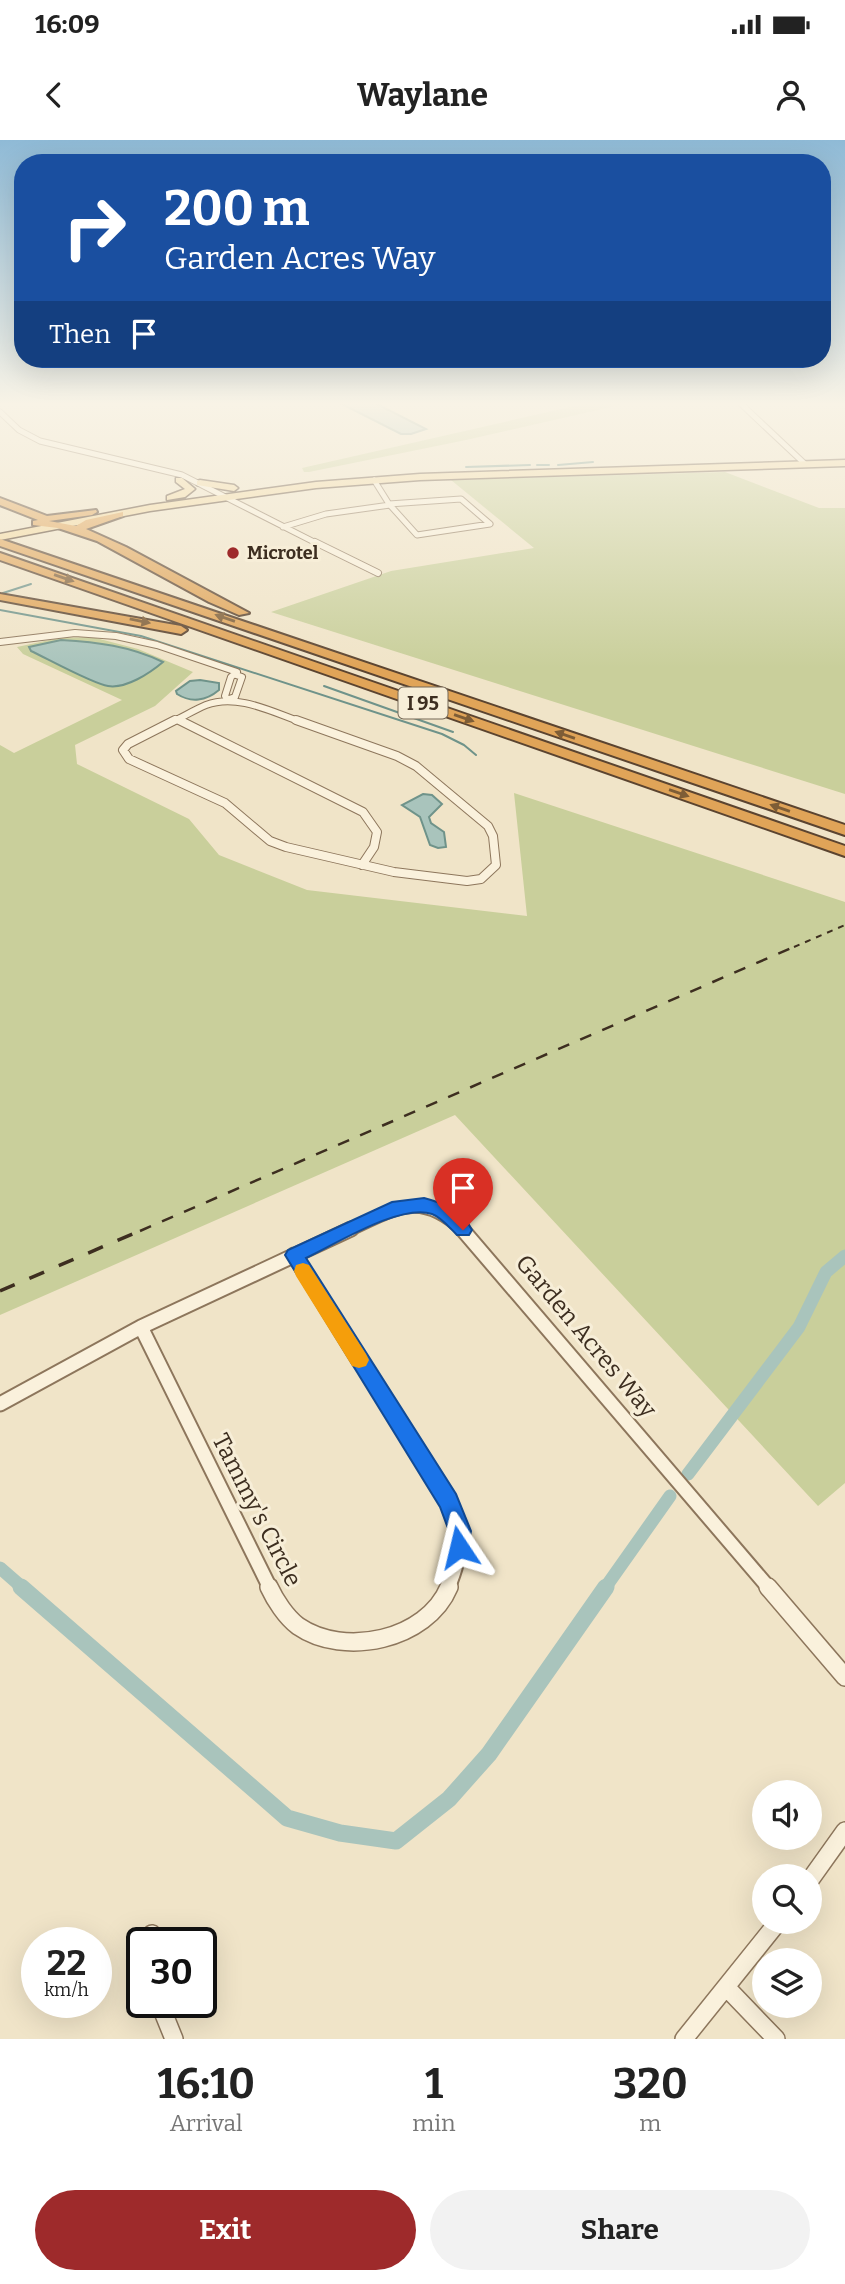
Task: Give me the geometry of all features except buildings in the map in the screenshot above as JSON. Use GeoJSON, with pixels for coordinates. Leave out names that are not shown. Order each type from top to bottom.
{"type":"FeatureCollection","features":[{"type":"Feature","properties":{"kind":"highway"},"geometry":{"type":"LineString","coordinates":[[0,501],[40,520],[64,525],[135,555],[203,595],[382,672]]}},
{"type":"Feature","properties":{"kind":"highway"},"geometry":{"type":"LineString","coordinates":[[85,534],[81,527],[84,525],[119,514]]}},
{"type":"Feature","properties":{"kind":"highway"},"geometry":{"type":"LineString","coordinates":[[29,532],[40,520],[92,516]]}},
{"type":"Feature","properties":{"kind":"highway","name":"I 95"},"geometry":{"type":"LineString","coordinates":[[4,542],[845,830]]}},
{"type":"Feature","properties":{"kind":"highway","name":"I 95"},"geometry":{"type":"LineString","coordinates":[[0,556],[845,851]]}},
{"type":"Feature","properties":{"kind":"highway"},"geometry":{"type":"LineString","coordinates":[[0,597],[194,633],[397,694]]}},
{"type":"Feature","properties":{"kind":"main road"},"geometry":{"type":"LineString","coordinates":[[4,542],[29,532],[182,495],[189,491]]}},
{"type":"Feature","properties":{"kind":"main road"},"geometry":{"type":"LineString","coordinates":[[0,531],[40,520],[119,514],[227,491]]}},
{"type":"Feature","properties":{"kind":"main road"},"geometry":{"type":"LineString","coordinates":[[169,498],[240,491]]}},
{"type":"Feature","properties":{"kind":"main road"},"geometry":{"type":"LineString","coordinates":[[92,516],[213,494],[271,491]]}},
{"type":"Feature","properties":{"kind":"main road"},"geometry":{"type":"LineString","coordinates":[[240,506],[242,499],[258,492]]}},
{"type":"Feature","properties":{"kind":"street"},"geometry":{"type":"LineString","coordinates":[[205,491],[378,573]]}},
{"type":"Feature","properties":{"kind":"street"},"geometry":{"type":"LineString","coordinates":[[209,491],[213,494]]}},
{"type":"Feature","properties":{"kind":"street"},"geometry":{"type":"LineString","coordinates":[[283,527],[326,514],[389,505],[461,499],[490,524],[417,535],[389,505],[380,491]]}},
{"type":"Feature","properties":{"kind":"street"},"geometry":{"type":"LineString","coordinates":[[0,642],[75,633],[111,635],[237,672],[238,678],[235,697],[229,700],[208,704],[128,744],[123,750],[129,759],[225,803],[270,841],[362,866],[467,881],[481,879],[496,865],[493,836],[488,826],[426,775],[397,756],[243,702],[229,700],[225,696],[231,677],[238,678]]}},
{"type":"Feature","properties":{"kind":"street"},"geometry":{"type":"LineString","coordinates":[[178,720],[354,805],[371,817],[377,830],[377,846],[362,866]]}},
{"type":"Feature","properties":{"kind":"street","name":"Garden Acres Way"},"geometry":{"type":"LineString","coordinates":[[0,1404],[141,1327],[398,1207],[424,1205],[442,1209],[463,1230],[845,1677]]}},
{"type":"Feature","properties":{"kind":"street","name":"Tammy's Circle"},"geometry":{"type":"LineString","coordinates":[[141,1327],[276,1601],[298,1626],[342,1642],[376,1640],[417,1625],[444,1598],[457,1563],[460,1531],[448,1501],[294,1255]]}},
{"type":"Feature","properties":{"kind":"street"},"geometry":{"type":"LineString","coordinates":[[821,1864],[845,1831]]}},
{"type":"Feature","properties":{"kind":"street"},"geometry":{"type":"LineString","coordinates":[[684,2039],[769,1934]]}},
{"type":"Feature","properties":{"kind":"street"},"geometry":{"type":"LineString","coordinates":[[727,1988],[776,2039]]}},
{"type":"Feature","properties":{"kind":"street"},"geometry":{"type":"LineString","coordinates":[[165,2018],[174,2039]]}},
{"type":"Feature","properties":{"kind":"green space"},"geometry":{"type":"Polygon","coordinates":[[[464,491],[774,491],[819,508],[845,508],[845,794],[271,612],[391,571],[534,548],[464,491]]]}},
{"type":"Feature","properties":{"kind":"green space"},"geometry":{"type":"Polygon","coordinates":[[[92,637],[138,649],[193,672],[155,706],[75,745],[77,764],[189,819],[219,855],[307,890],[527,916],[514,793],[845,902],[845,1483],[818,1506],[455,1115],[0,1315],[0,745],[14,753],[122,700],[23,654],[17,647],[59,638],[92,637]]]}},
{"type":"Feature","properties":{"kind":"water"},"geometry":{"type":"Polygon","coordinates":[[[61,640],[113,646],[163,662],[130,683],[108,686],[70,671],[31,651],[29,647],[61,640]]]}},
{"type":"Feature","properties":{"kind":"water"},"geometry":{"type":"Polygon","coordinates":[[[190,681],[219,683],[219,690],[209,697],[198,699],[188,699],[177,694],[176,691],[190,681]]]}},
{"type":"Feature","properties":{"kind":"water"},"geometry":{"type":"Polygon","coordinates":[[[423,794],[432,795],[442,804],[429,817],[431,823],[444,832],[446,847],[430,845],[420,817],[402,805],[423,794]]]}},
{"type":"Feature","properties":{"kind":"waterway"},"geometry":{"type":"LineString","coordinates":[[3,593],[31,584]]}},
{"type":"Feature","properties":{"kind":"waterway"},"geometry":{"type":"LineString","coordinates":[[0,610],[141,636],[442,734],[464,745],[476,755]]}},
{"type":"Feature","properties":{"kind":"waterway"},"geometry":{"type":"LineString","coordinates":[[324,686],[453,732]]}},
{"type":"Feature","properties":{"kind":"waterway"},"geometry":{"type":"LineString","coordinates":[[688,1474],[799,1327],[826,1272],[845,1256]]}},
{"type":"Feature","properties":{"kind":"waterway"},"geometry":{"type":"LineString","coordinates":[[605,1588],[670,1496]]}},
{"type":"Feature","properties":{"kind":"waterway"},"geometry":{"type":"LineString","coordinates":[[0,1568],[23,1588]]}},
{"type":"Feature","properties":{"kind":"waterway"},"geometry":{"type":"LineString","coordinates":[[21,1587],[287,1818],[340,1833],[396,1841],[449,1799],[489,1754],[606,1587]]}},
{"type":"Feature","properties":{"kind":"railway"},"geometry":{"type":"LineString","coordinates":[[794,947],[845,925]]}},
{"type":"Feature","properties":{"kind":"railway"},"geometry":{"type":"LineString","coordinates":[[140,1231],[798,945]]}},
{"type":"Feature","properties":{"kind":"railway"},"geometry":{"type":"LineString","coordinates":[[0,1291],[144,1229]]}},
{"type":"Feature","properties":{"kind":"slow traffic"},"geometry":{"type":"LineString","coordinates":[[303,1271],[359,1360]]}},
{"type":"Feature","properties":{"kind":"place","name":"Microtel"},"geometry":{"type":"Point","coordinates":[233,553]}},
{"type":"Feature","properties":{"kind":"route"},"geometry":{"type":"LineString","coordinates":[[459,1547],[460,1531],[448,1501],[294,1255],[398,1207],[424,1205],[442,1209],[463,1230]]}}]}
